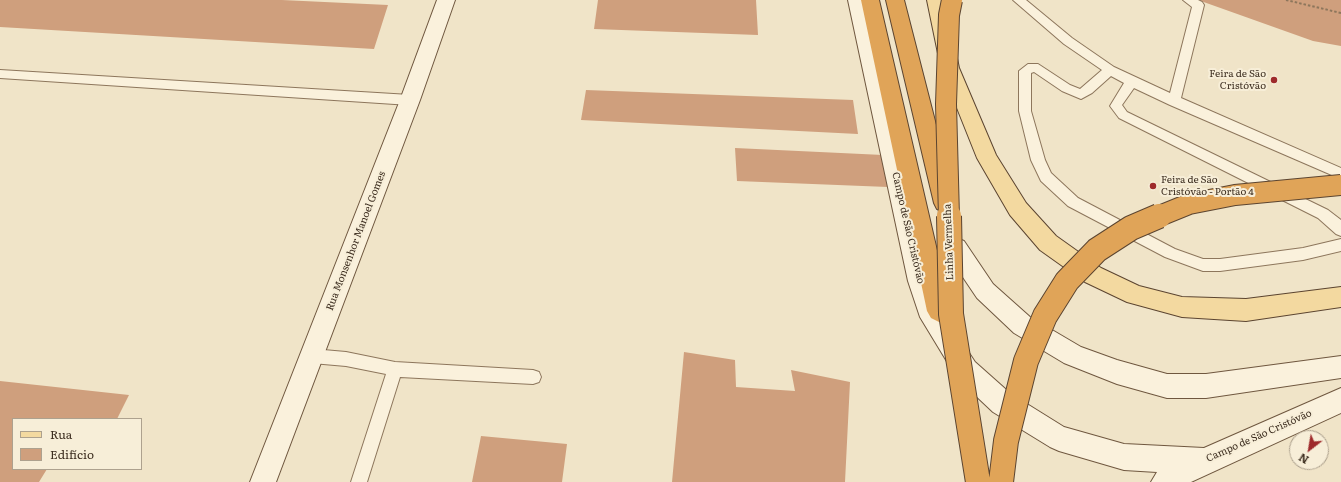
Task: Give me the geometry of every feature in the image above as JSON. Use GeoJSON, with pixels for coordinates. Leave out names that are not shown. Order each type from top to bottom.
{"type":"FeatureCollection","features":[{"type":"Feature","properties":{"kind":"highway"},"geometry":{"type":"LineString","coordinates":[[870,0],[939,311]]}},
{"type":"Feature","properties":{"kind":"highway"},"geometry":{"type":"LineString","coordinates":[[895,0],[956,248]]}},
{"type":"Feature","properties":{"kind":"highway","name":"Linha Vermelha"},"geometry":{"type":"LineString","coordinates":[[943,0],[940,13],[937,102],[939,311],[964,482]]}},
{"type":"Feature","properties":{"kind":"highway","name":"Linha Vermelha"},"geometry":{"type":"LineString","coordinates":[[952,0],[949,15],[946,104],[951,314],[978,482]]}},
{"type":"Feature","properties":{"kind":"highway"},"geometry":{"type":"LineString","coordinates":[[1001,482],[1006,441],[1026,361],[1045,316],[1067,281],[1097,250],[1131,228],[1189,204],[1235,195],[1341,185]]}},
{"type":"Feature","properties":{"kind":"main road"},"geometry":{"type":"LineString","coordinates":[[936,0],[950,68],[987,158],[1018,209],[1048,243],[1093,275],[1128,292],[1182,307],[1246,310],[1341,297]]}},
{"type":"Feature","properties":{"kind":"street","name":"Rua Monsenhor Manoel Gomes"},"geometry":{"type":"LineString","coordinates":[[263,482],[410,100],[446,0]]}},
{"type":"Feature","properties":{"kind":"street","name":"Campo de São Cristóvão"},"geometry":{"type":"LineString","coordinates":[[857,0],[919,281],[932,317],[966,370],[1002,403],[1059,438],[1124,457],[1204,461],[1341,400]]}},
{"type":"Feature","properties":{"kind":"street"},"geometry":{"type":"LineString","coordinates":[[956,248],[985,291],[1022,325],[1073,355],[1116,372],[1167,386],[1206,386],[1341,367]]}},
{"type":"Feature","properties":{"kind":"street"},"geometry":{"type":"LineString","coordinates":[[1164,482],[1204,461]]}},
{"type":"Feature","properties":{"kind":"lane"},"geometry":{"type":"LineString","coordinates":[[1019,0],[1068,41],[1110,70],[1132,82],[1174,102],[1341,174]]}},
{"type":"Feature","properties":{"kind":"lane"},"geometry":{"type":"LineString","coordinates":[[1174,102],[1198,5],[1189,0]]}},
{"type":"Feature","properties":{"kind":"lane"},"geometry":{"type":"LineString","coordinates":[[1110,70],[1088,90],[1081,94],[1066,88],[1038,68],[1028,68],[1024,75],[1025,111],[1038,160],[1046,177],[1057,189],[1073,202],[1170,252],[1203,265],[1220,265],[1303,254],[1341,245]]}},
{"type":"Feature","properties":{"kind":"lane"},"geometry":{"type":"LineString","coordinates":[[0,74],[410,100]]}},
{"type":"Feature","properties":{"kind":"lane"},"geometry":{"type":"LineString","coordinates":[[1132,82],[1116,106],[1123,115],[1323,214],[1335,222],[1341,230]]}},
{"type":"Feature","properties":{"kind":"lane"},"geometry":{"type":"LineString","coordinates":[[312,356],[346,359],[395,369],[533,377]]}},
{"type":"Feature","properties":{"kind":"lane"},"geometry":{"type":"LineString","coordinates":[[359,482],[395,369]]}},
{"type":"Feature","properties":{"kind":"path"},"geometry":{"type":"LineString","coordinates":[[1286,0],[1341,14]]}},
{"type":"Feature","properties":{"kind":"building"},"geometry":{"type":"Polygon","coordinates":[[[0,0],[282,0],[388,5],[374,49],[0,27],[0,0]]]}},
{"type":"Feature","properties":{"kind":"building"},"geometry":{"type":"Polygon","coordinates":[[[598,0],[756,0],[758,35],[594,29],[598,0]]]}},
{"type":"Feature","properties":{"kind":"building"},"geometry":{"type":"Polygon","coordinates":[[[1198,0],[1341,0],[1341,46],[1313,41],[1198,0]]]}},
{"type":"Feature","properties":{"kind":"building"},"geometry":{"type":"Polygon","coordinates":[[[586,90],[853,100],[858,134],[581,120],[586,90]]]}},
{"type":"Feature","properties":{"kind":"building"},"geometry":{"type":"Polygon","coordinates":[[[735,148],[883,155],[888,187],[737,181],[735,148]]]}},
{"type":"Feature","properties":{"kind":"building"},"geometry":{"type":"Polygon","coordinates":[[[684,352],[735,360],[736,387],[795,391],[791,370],[850,382],[845,482],[672,482],[684,352]]]}},
{"type":"Feature","properties":{"kind":"building"},"geometry":{"type":"Polygon","coordinates":[[[0,381],[129,395],[118,418],[12,418],[12,470],[46,470],[39,482],[0,482],[0,381]]]}},
{"type":"Feature","properties":{"kind":"building"},"geometry":{"type":"Polygon","coordinates":[[[481,436],[567,444],[562,482],[472,482],[481,436]]]}},
{"type":"Feature","properties":{"kind":"place","name":"Feira de São Cristóvão"},"geometry":{"type":"Point","coordinates":[1274,80]}},
{"type":"Feature","properties":{"kind":"place","name":"Feira de São Cristóvão - Portão 4"},"geometry":{"type":"Point","coordinates":[1153,186]}}]}
